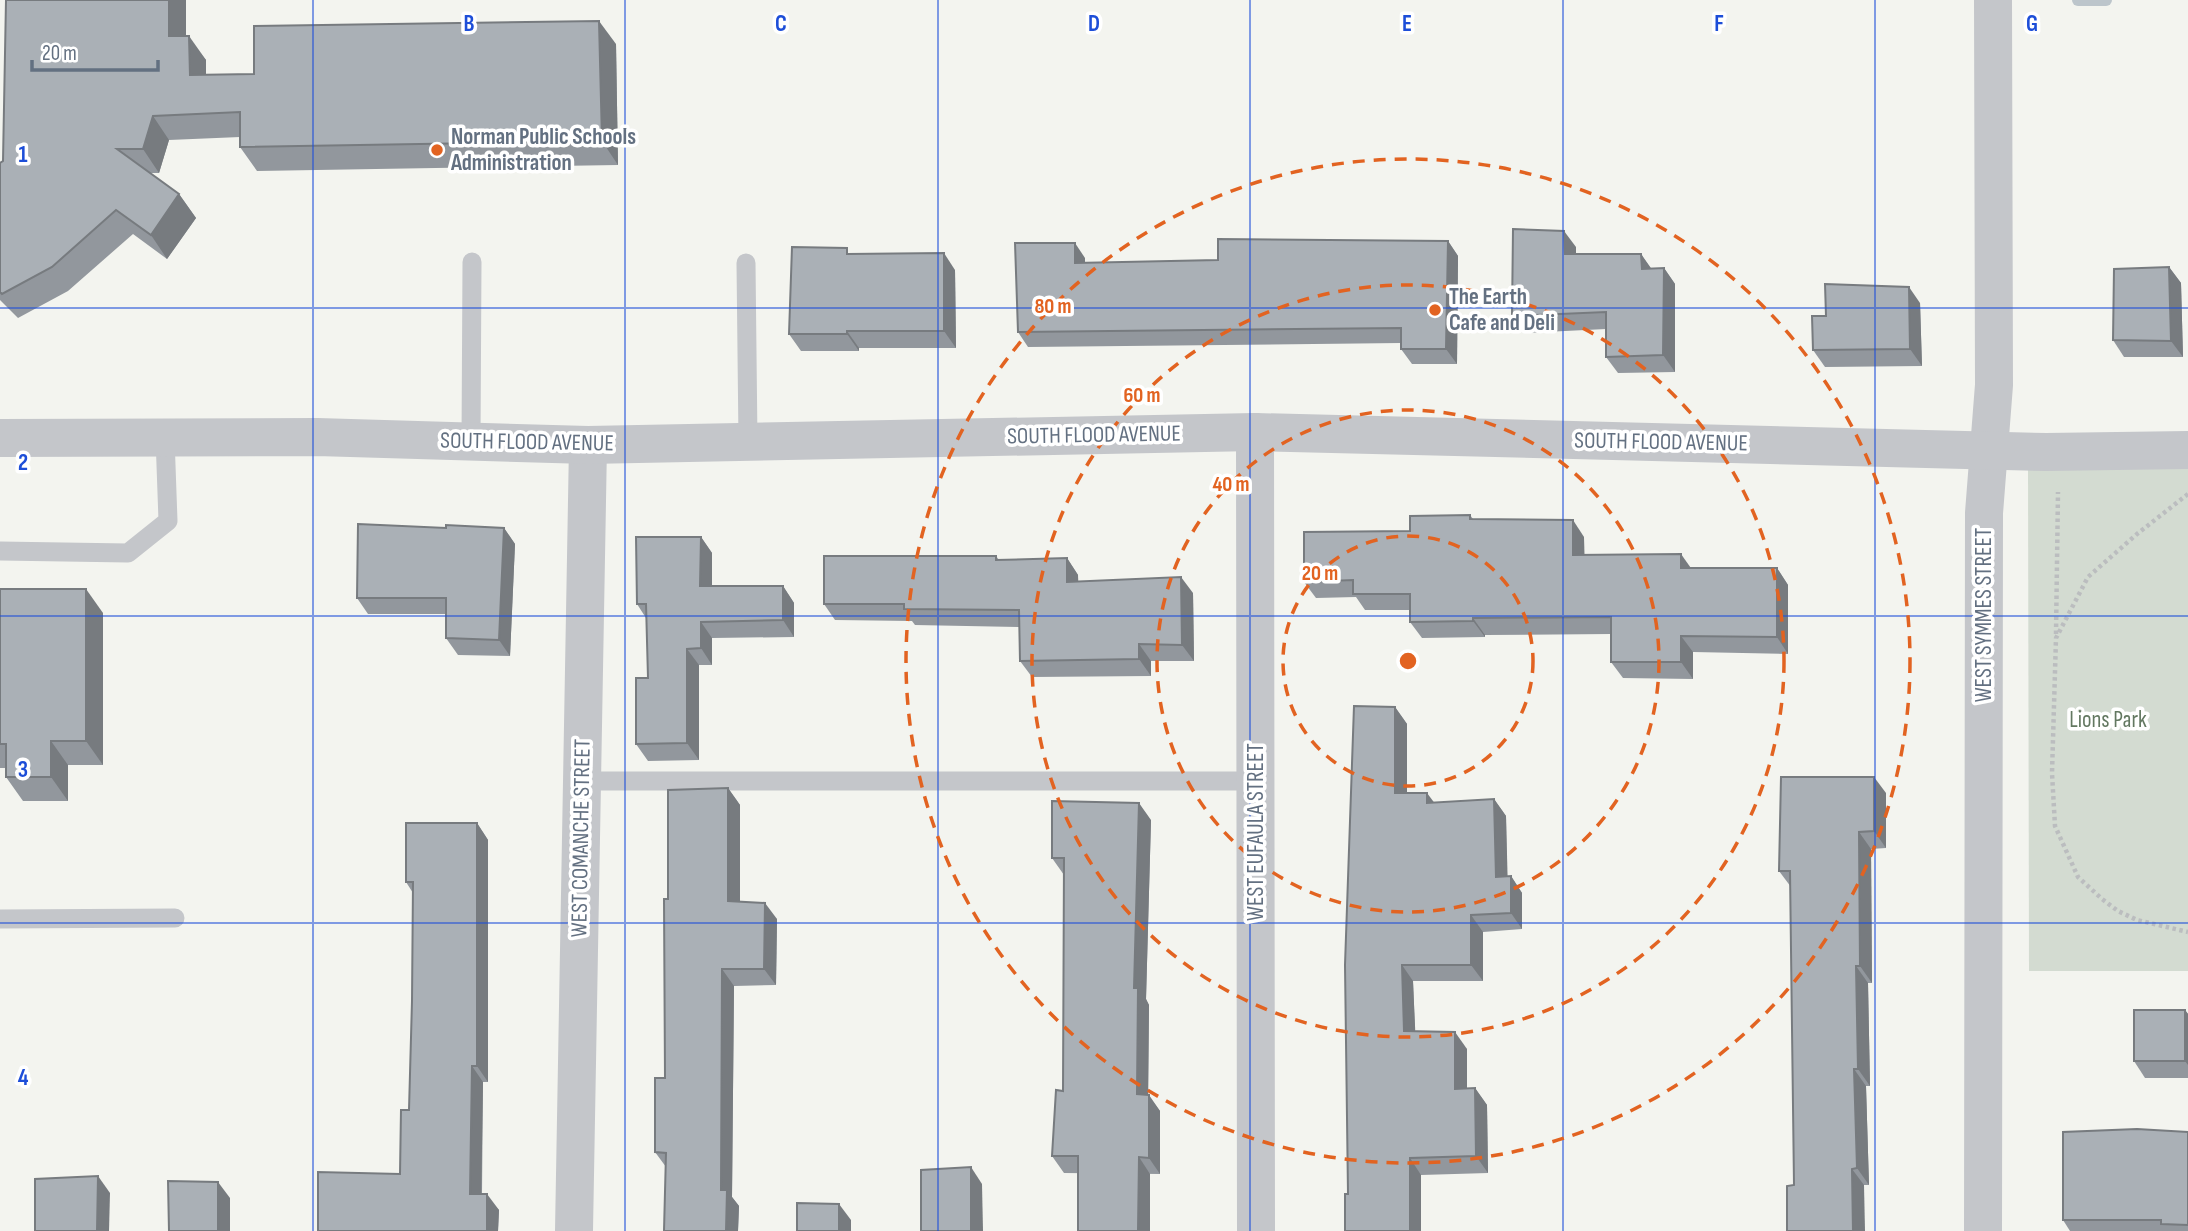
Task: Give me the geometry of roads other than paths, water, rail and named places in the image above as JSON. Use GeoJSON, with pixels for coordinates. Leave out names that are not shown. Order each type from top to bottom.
{"type":"FeatureCollection","features":[{"type":"Feature","properties":{"kind":"street","name":"WEST SYMMES STREET"},"geometry":{"type":"LineString","coordinates":[[1983,1231],[1984,513],[1994,386],[1993,13]]}},
{"type":"Feature","properties":{"kind":"street","name":"SOUTH FLOOD AVENUE"},"geometry":{"type":"LineString","coordinates":[[0,438],[317,437],[588,445],[1255,432],[1989,451],[2188,450]]}},
{"type":"Feature","properties":{"kind":"street","name":"WEST EUFAULA STREET"},"geometry":{"type":"LineString","coordinates":[[1255,432],[1256,1231]]}},
{"type":"Feature","properties":{"kind":"street","name":"WEST COMANCHE STREET"},"geometry":{"type":"LineString","coordinates":[[574,1231],[588,445]]}},
{"type":"Feature","properties":{"kind":"lane"},"geometry":{"type":"LineString","coordinates":[[471,441],[472,261]]}},
{"type":"Feature","properties":{"kind":"lane"},"geometry":{"type":"LineString","coordinates":[[746,263],[748,442]]}},
{"type":"Feature","properties":{"kind":"lane"},"geometry":{"type":"LineString","coordinates":[[0,551],[128,553],[168,521],[165,438]]}},
{"type":"Feature","properties":{"kind":"lane"},"geometry":{"type":"LineString","coordinates":[[582,781],[1256,781]]}},
{"type":"Feature","properties":{"kind":"lane"},"geometry":{"type":"LineString","coordinates":[[0,919],[175,918]]}},
{"type":"Feature","properties":{"kind":"waterway"},"geometry":{"type":"LineString","coordinates":[[2078,0],[2106,0]]}},
{"type":"Feature","properties":{"kind":"place","name":"Norman Public Schools Administration"},"geometry":{"type":"Point","coordinates":[437,150]}},
{"type":"Feature","properties":{"kind":"place","name":"The Earth Cafe and Deli"},"geometry":{"type":"Point","coordinates":[1435,310]}},
{"type":"Feature","properties":{"kind":"park label","name":"Lions Park"},"geometry":{"type":"Point","coordinates":[2108,720]}}]}
